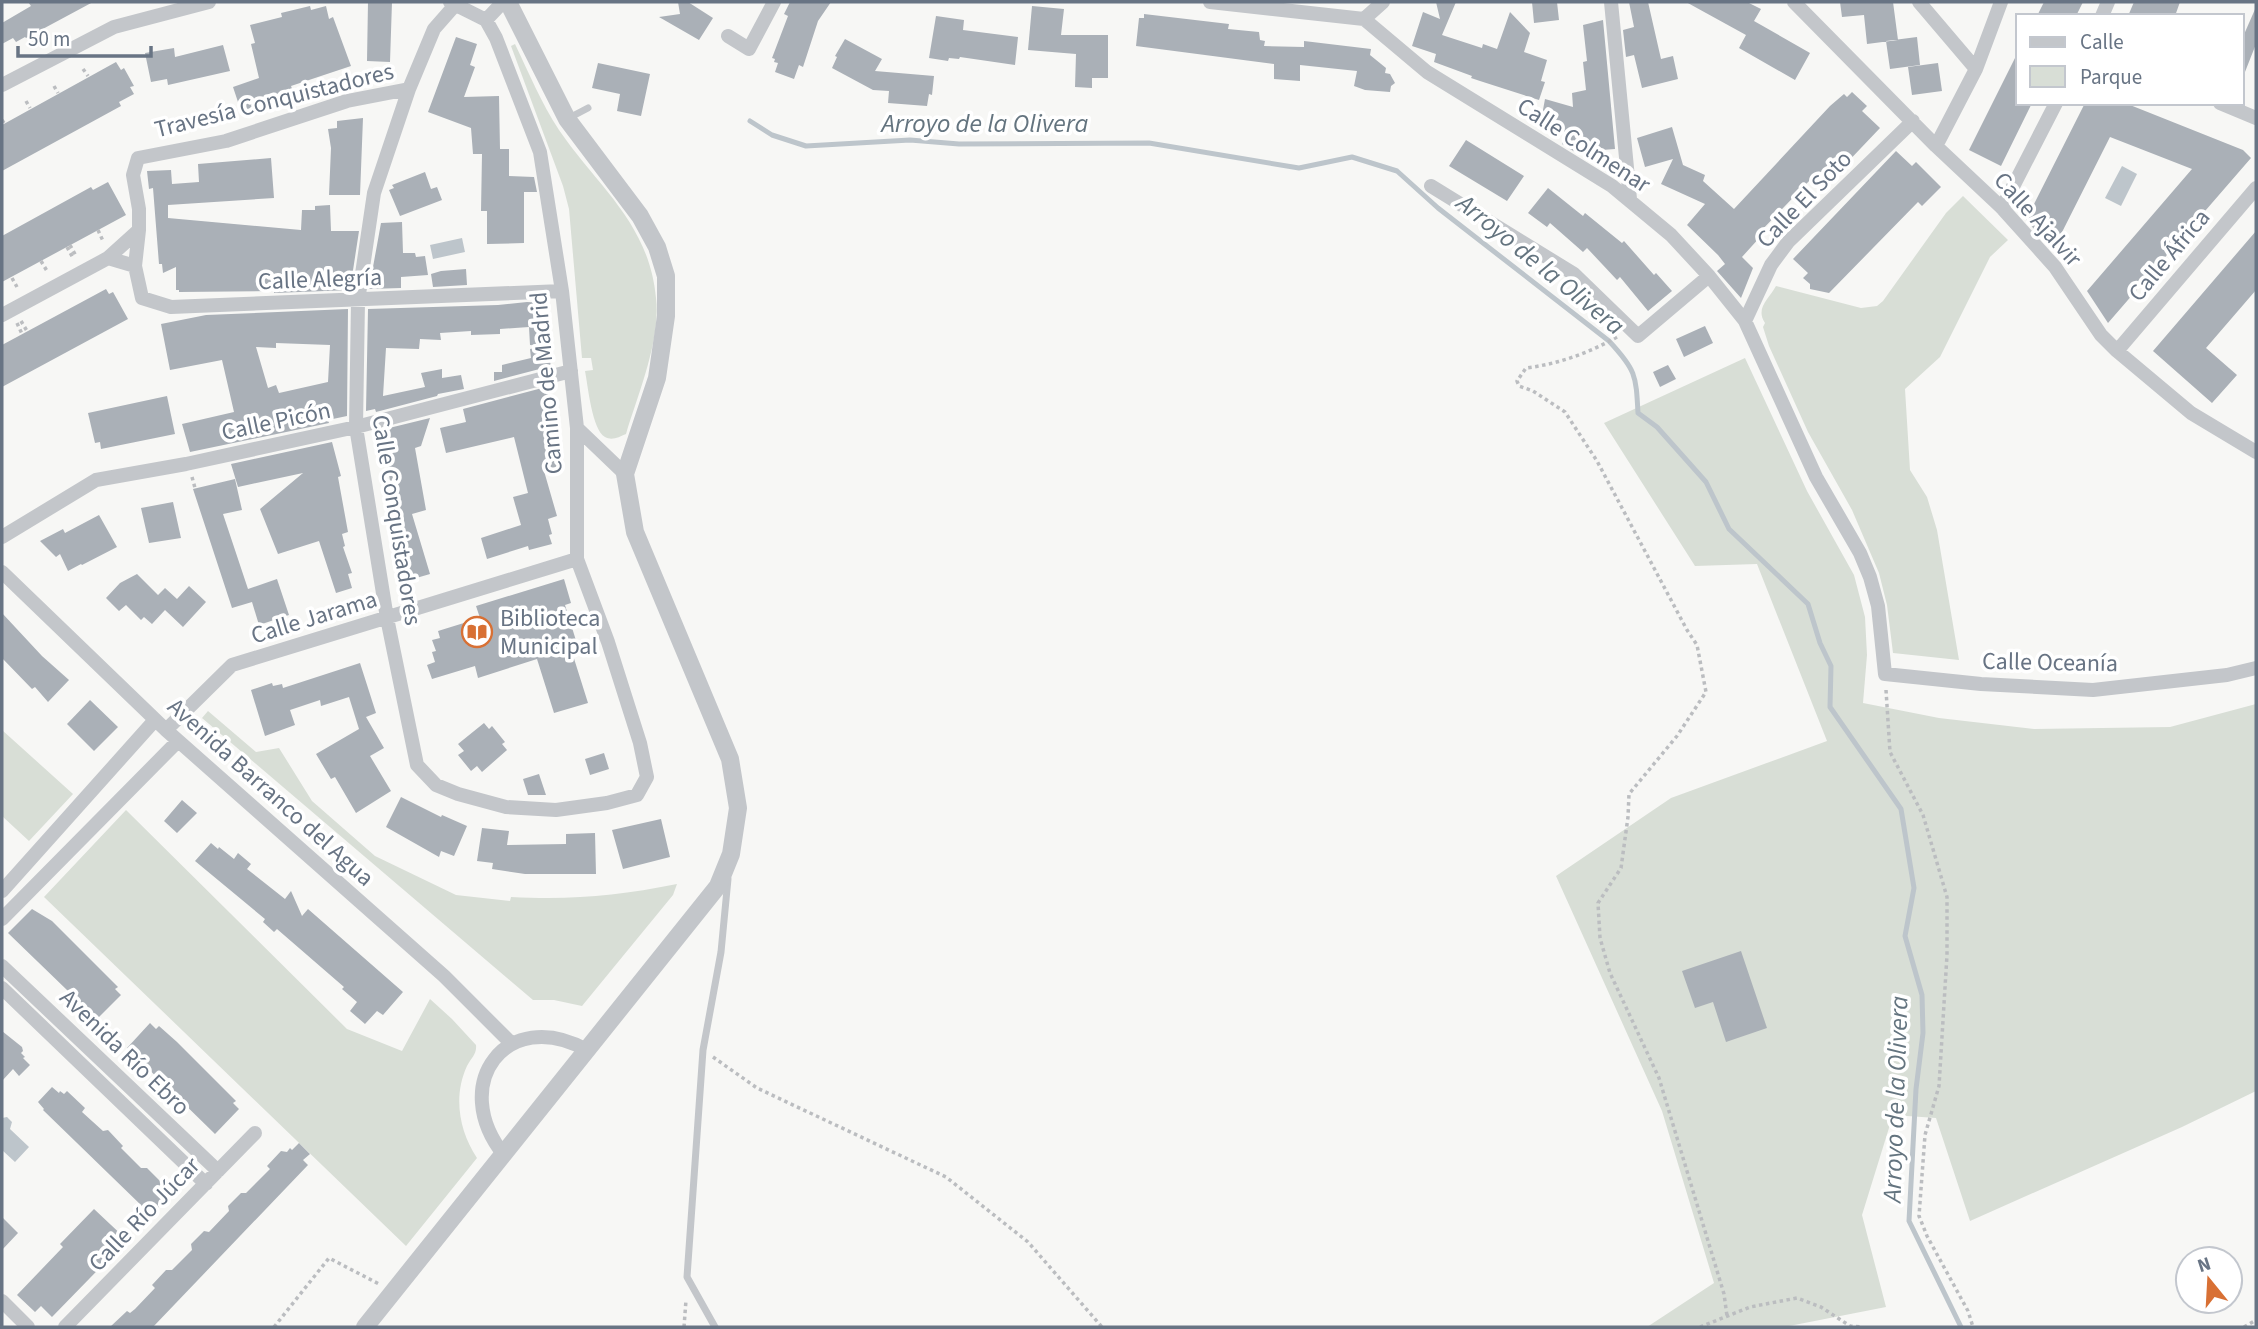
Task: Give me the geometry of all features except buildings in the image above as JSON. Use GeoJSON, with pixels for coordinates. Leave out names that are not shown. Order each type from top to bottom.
{"type":"FeatureCollection","features":[{"type":"Feature","properties":{"kind":"street"},"geometry":{"type":"LineString","coordinates":[[2,85],[114,27],[209,2]]}},
{"type":"Feature","properties":{"kind":"street"},"geometry":{"type":"LineString","coordinates":[[365,1327],[718,886],[731,853],[738,808],[730,759],[635,532],[625,474],[657,378],[666,316],[666,276],[657,247],[640,216],[567,119],[505,2],[486,20],[455,3]]}},
{"type":"Feature","properties":{"kind":"street"},"geometry":{"type":"LineString","coordinates":[[728,36],[749,49],[774,2]]}},
{"type":"Feature","properties":{"kind":"street"},"geometry":{"type":"LineString","coordinates":[[1210,2],[1291,6],[1364,19],[1383,2]]}},
{"type":"Feature","properties":{"kind":"street"},"geometry":{"type":"LineString","coordinates":[[1611,2],[1630,199]]}},
{"type":"Feature","properties":{"kind":"street","name":"Calle Ajalvir"},"geometry":{"type":"LineString","coordinates":[[1794,2],[1936,146],[2002,208],[2055,267],[2101,335],[2117,351],[2191,412],[2256,452]]}},
{"type":"Feature","properties":{"kind":"street"},"geometry":{"type":"LineString","coordinates":[[1919,2],[1976,69]]}},
{"type":"Feature","properties":{"kind":"street"},"geometry":{"type":"LineString","coordinates":[[1936,146],[1976,69],[2001,2]]}},
{"type":"Feature","properties":{"kind":"street","name":"Calle Conquistadores"},"geometry":{"type":"LineString","coordinates":[[455,3],[434,29],[374,193],[358,300],[356,427],[387,618],[417,765],[436,785],[458,794],[506,807],[556,810],[607,803],[637,795],[647,777]]}},
{"type":"Feature","properties":{"kind":"street","name":"Calle Colmenar"},"geometry":{"type":"LineString","coordinates":[[1364,19],[1427,72],[1630,199],[1671,235],[1745,321],[1794,432],[1816,477],[1860,553],[1870,577],[1878,606],[1885,674]]}},
{"type":"Feature","properties":{"kind":"street","name":"Camino de Madrid"},"geometry":{"type":"LineString","coordinates":[[486,20],[505,57],[540,152],[562,291],[577,428],[577,559],[608,642],[636,730],[647,777]]}},
{"type":"Feature","properties":{"kind":"street","name":"Travesía Conquistadores"},"geometry":{"type":"LineString","coordinates":[[139,230],[139,209],[133,175],[138,158],[226,141],[347,101],[410,89]]}},
{"type":"Feature","properties":{"kind":"street"},"geometry":{"type":"LineString","coordinates":[[2002,208],[2055,105]]}},
{"type":"Feature","properties":{"kind":"street"},"geometry":{"type":"LineString","coordinates":[[2225,105],[2256,118]]}},
{"type":"Feature","properties":{"kind":"street","name":"Calle El Soto"},"geometry":{"type":"LineString","coordinates":[[1745,321],[1771,265],[1788,242],[1913,121]]}},
{"type":"Feature","properties":{"kind":"street"},"geometry":{"type":"LineString","coordinates":[[1431,187],[1574,274],[1638,336],[1709,276]]}},
{"type":"Feature","properties":{"kind":"street","name":"Calle África"},"geometry":{"type":"LineString","coordinates":[[2117,351],[2256,188]]}},
{"type":"Feature","properties":{"kind":"street"},"geometry":{"type":"LineString","coordinates":[[2,315],[105,248],[139,230]]}},
{"type":"Feature","properties":{"kind":"street"},"geometry":{"type":"LineString","coordinates":[[105,248],[135,266],[139,230]]}},
{"type":"Feature","properties":{"kind":"street","name":"Calle Alegría"},"geometry":{"type":"LineString","coordinates":[[135,266],[142,298],[171,307],[562,291]]}},
{"type":"Feature","properties":{"kind":"street","name":"Calle Picón"},"geometry":{"type":"LineString","coordinates":[[2,537],[96,480],[186,464],[356,427],[571,371]]}},
{"type":"Feature","properties":{"kind":"street"},"geometry":{"type":"LineString","coordinates":[[577,428],[625,474]]}},
{"type":"Feature","properties":{"kind":"street","name":"Calle Jarama"},"geometry":{"type":"LineString","coordinates":[[166,730],[232,665],[577,559]]}},
{"type":"Feature","properties":{"kind":"street","name":"Avenida Barranco del Agua"},"geometry":{"type":"LineString","coordinates":[[2,572],[155,720],[444,976],[512,1044]]}},
{"type":"Feature","properties":{"kind":"street","name":"Calle Oceanía"},"geometry":{"type":"LineString","coordinates":[[1885,674],[1981,684],[2093,690],[2227,675],[2256,668]]}},
{"type":"Feature","properties":{"kind":"street"},"geometry":{"type":"LineString","coordinates":[[2,891],[155,720]]}},
{"type":"Feature","properties":{"kind":"street"},"geometry":{"type":"LineString","coordinates":[[2,919],[178,741]]}},
{"type":"Feature","properties":{"kind":"street","name":"Avenida Río Ebro"},"geometry":{"type":"LineString","coordinates":[[2,966],[218,1171]]}},
{"type":"Feature","properties":{"kind":"street","name":"Avenida Río Ebro"},"geometry":{"type":"LineString","coordinates":[[2,988],[206,1184]]}},
{"type":"Feature","properties":{"kind":"street"},"geometry":{"type":"LineString","coordinates":[[504,1155],[491,1138],[481,1110],[482,1082],[492,1061],[512,1044],[534,1035],[569,1040],[587,1050]]}},
{"type":"Feature","properties":{"kind":"street","name":"Calle Río Júcar"},"geometry":{"type":"LineString","coordinates":[[65,1327],[255,1133]]}},
{"type":"Feature","properties":{"kind":"street"},"geometry":{"type":"LineString","coordinates":[[2,1301],[28,1327]]}},
{"type":"Feature","properties":{"kind":"lane"},"geometry":{"type":"LineString","coordinates":[[567,119],[588,108]]}},
{"type":"Feature","properties":{"kind":"lane"},"geometry":{"type":"LineString","coordinates":[[715,1327],[687,1277],[703,1050],[721,952],[731,853]]}},
{"type":"Feature","properties":{"kind":"path"},"geometry":{"type":"LineString","coordinates":[[83,69],[87,77]]}},
{"type":"Feature","properties":{"kind":"path"},"geometry":{"type":"LineString","coordinates":[[55,85],[59,92]]}},
{"type":"Feature","properties":{"kind":"path"},"geometry":{"type":"LineString","coordinates":[[27,100],[31,108]]}},
{"type":"Feature","properties":{"kind":"path"},"geometry":{"type":"LineString","coordinates":[[97,231],[105,248]]}},
{"type":"Feature","properties":{"kind":"path"},"geometry":{"type":"LineString","coordinates":[[69,246],[75,257]]}},
{"type":"Feature","properties":{"kind":"path"},"geometry":{"type":"LineString","coordinates":[[40,261],[46,271]]}},
{"type":"Feature","properties":{"kind":"path"},"geometry":{"type":"LineString","coordinates":[[13,277],[17,286]]}},
{"type":"Feature","properties":{"kind":"path"},"geometry":{"type":"LineString","coordinates":[[19,322],[25,332]]}},
{"type":"Feature","properties":{"kind":"path"},"geometry":{"type":"LineString","coordinates":[[1631,329],[1599,347],[1546,365],[1526,368],[1517,381],[1519,386],[1533,391],[1565,412],[1597,461],[1697,645],[1706,692],[1677,736],[1629,794],[1621,868],[1598,903],[1600,938],[1610,973],[1659,1078],[1724,1294],[1727,1316]]}},
{"type":"Feature","properties":{"kind":"path"},"geometry":{"type":"LineString","coordinates":[[1885,674],[1890,752],[1923,815],[1947,897],[1947,955],[1939,1086],[1925,1135],[1919,1216],[1968,1311],[1973,1327]]}},
{"type":"Feature","properties":{"kind":"path"},"geometry":{"type":"LineString","coordinates":[[703,1050],[757,1088],[946,1177],[1028,1242],[1102,1327]]}},
{"type":"Feature","properties":{"kind":"path"},"geometry":{"type":"LineString","coordinates":[[274,1327],[329,1258],[394,1292]]}},
{"type":"Feature","properties":{"kind":"path"},"geometry":{"type":"LineString","coordinates":[[1700,1327],[1750,1307],[1797,1298],[1821,1307],[1850,1326],[1862,1327]]}},
{"type":"Feature","properties":{"kind":"path"},"geometry":{"type":"LineString","coordinates":[[2244,1327],[2256,1320]]}},
{"type":"Feature","properties":{"kind":"green space"},"geometry":{"type":"Polygon","coordinates":[[[515,44],[559,130],[633,227],[651,272],[657,314],[652,349],[626,434],[616,438],[605,437],[594,417],[585,371],[593,370],[591,358],[582,358],[569,209],[511,46],[515,44]]]}},
{"type":"Feature","properties":{"kind":"green space"},"geometry":{"type":"Polygon","coordinates":[[[1963,196],[2008,240],[1990,257],[1940,357],[1905,389],[1910,470],[1927,497],[1937,530],[1959,660],[1893,653],[1887,605],[1879,573],[1852,510],[1808,432],[1769,346],[1763,327],[1765,323],[1762,308],[1776,286],[1861,308],[1877,306],[1946,213],[1963,196]]]}},
{"type":"Feature","properties":{"kind":"green space"},"geometry":{"type":"Polygon","coordinates":[[[1745,358],[1807,491],[1854,575],[1865,617],[1867,655],[1863,703],[1939,718],[2034,729],[2170,727],[2256,704],[2256,1091],[2182,1127],[1970,1221],[1936,1118],[1893,1115],[1862,1215],[1886,1307],[1784,1327],[1647,1327],[1714,1283],[1662,1111],[1556,876],[1671,798],[1827,741],[1757,564],[1695,566],[1604,423],[1745,358]]]}},
{"type":"Feature","properties":{"kind":"green space"},"geometry":{"type":"Polygon","coordinates":[[[208,711],[256,752],[279,748],[312,801],[375,856],[456,895],[510,901],[511,897],[595,896],[677,884],[673,895],[582,1006],[554,1000],[533,1000],[202,718],[208,711]]]}},
{"type":"Feature","properties":{"kind":"green space"},"geometry":{"type":"Polygon","coordinates":[[[2,730],[73,794],[29,841],[2,816],[2,730]]]}},
{"type":"Feature","properties":{"kind":"green space"},"geometry":{"type":"Polygon","coordinates":[[[126,810],[347,1029],[402,1051],[430,999],[476,1045],[463,1077],[459,1101],[462,1125],[477,1158],[406,1246],[44,897],[126,810]]]}},
{"type":"Feature","properties":{"kind":"shaded area"},"geometry":{"type":"Polygon","coordinates":[[[2122,166],[2137,174],[2121,206],[2105,198],[2122,166]]]}},
{"type":"Feature","properties":{"kind":"shaded area"},"geometry":{"type":"Polygon","coordinates":[[[462,238],[465,252],[433,259],[430,245],[462,238]]]}},
{"type":"Feature","properties":{"kind":"shaded area"},"geometry":{"type":"Polygon","coordinates":[[[7,1117],[12,1122],[10,1129],[29,1147],[15,1162],[2,1150],[2,1118],[7,1117]]]}},
{"type":"Feature","properties":{"kind":"waterway","name":"Arroyo de la Olivera"},"geometry":{"type":"LineString","coordinates":[[750,121],[772,135],[806,146],[910,140],[959,144],[1149,143],[1299,168],[1352,157],[1397,171],[1438,208],[1609,341],[1625,359],[1633,374],[1638,413],[1657,427],[1706,482],[1729,529],[1808,604],[1820,643],[1831,666],[1830,707],[1901,809],[1914,888],[1905,936],[1922,995],[1923,1033],[1916,1089],[1909,1221],[1961,1327]]}},
{"type":"Feature","properties":{"kind":"place","name":"Biblioteca Municipal"},"geometry":{"type":"Point","coordinates":[477,632]}}]}
